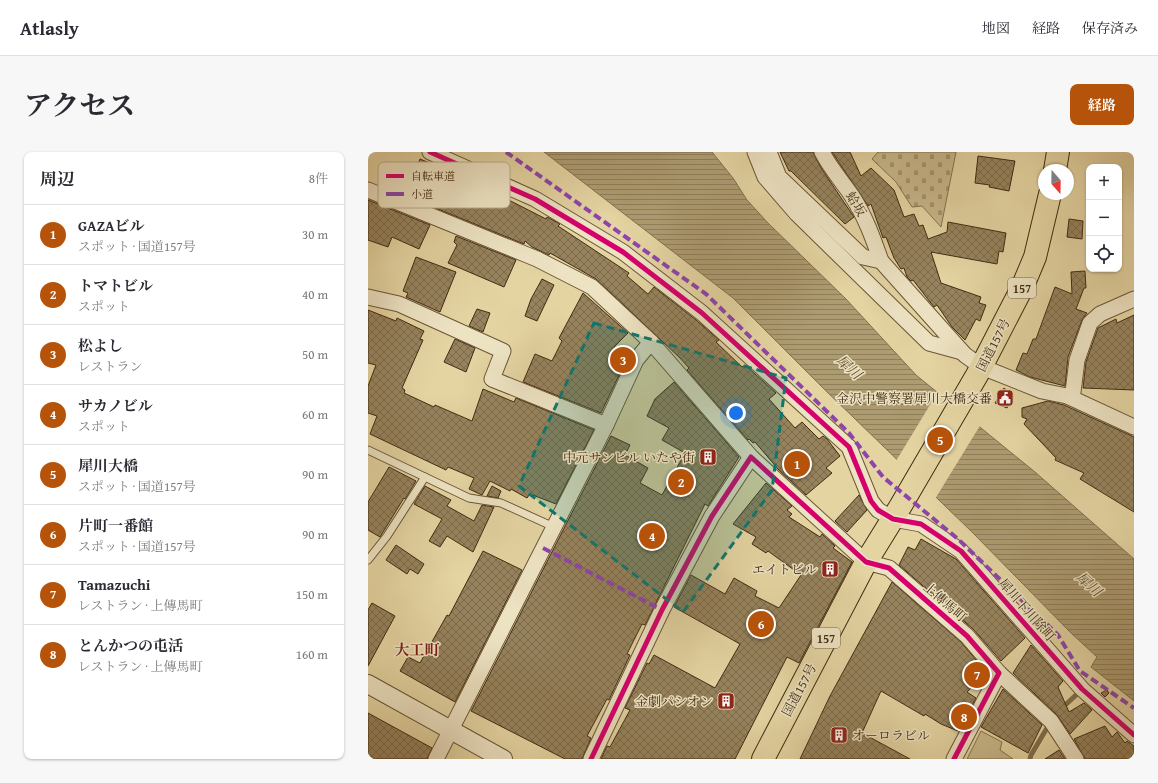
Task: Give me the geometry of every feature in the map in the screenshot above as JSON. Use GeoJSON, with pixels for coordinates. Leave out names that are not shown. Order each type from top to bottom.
{"type":"FeatureCollection","features":[{"type":"Feature","properties":{"kind":"highway"},"geometry":{"type":"LineString","coordinates":[[1056,164],[1058,152]]}},
{"type":"Feature","properties":{"kind":"highway","name":"国道157号"},"geometry":{"type":"LineString","coordinates":[[763,759],[866,562],[980,371],[1022,288],[1035,257],[1049,200]]}},
{"type":"Feature","properties":{"kind":"street"},"geometry":{"type":"LineString","coordinates":[[430,152],[453,162]]}},
{"type":"Feature","properties":{"kind":"street"},"geometry":{"type":"LineString","coordinates":[[755,152],[764,176],[797,214],[929,343],[962,352]]}},
{"type":"Feature","properties":{"kind":"street"},"geometry":{"type":"LineString","coordinates":[[769,152],[779,177],[863,257],[881,261],[980,371],[1042,391],[1067,396],[1134,427]]}},
{"type":"Feature","properties":{"kind":"street","name":"蛤坂"},"geometry":{"type":"LineString","coordinates":[[822,152],[830,167],[852,196],[867,223],[881,261]]}},
{"type":"Feature","properties":{"kind":"street"},"geometry":{"type":"LineString","coordinates":[[510,187],[535,198],[623,252],[702,313],[849,447],[871,501],[878,510],[896,513]]}},
{"type":"Feature","properties":{"kind":"street"},"geometry":{"type":"LineString","coordinates":[[368,190],[378,194]]}},
{"type":"Feature","properties":{"kind":"street"},"geometry":{"type":"LineString","coordinates":[[412,208],[537,259],[592,286],[651,342],[751,457],[866,562]]}},
{"type":"Feature","properties":{"kind":"street"},"geometry":{"type":"LineString","coordinates":[[368,297],[399,304],[503,351],[492,379],[606,425]]}},
{"type":"Feature","properties":{"kind":"street"},"geometry":{"type":"LineString","coordinates":[[1067,396],[1073,392],[1077,360],[1090,322],[1100,314],[1134,299]]}},
{"type":"Feature","properties":{"kind":"street"},"geometry":{"type":"LineString","coordinates":[[436,759],[606,425],[636,360],[651,342]]}},
{"type":"Feature","properties":{"kind":"street"},"geometry":{"type":"LineString","coordinates":[[591,759],[680,577],[712,516],[751,457]]}},
{"type":"Feature","properties":{"kind":"street","name":"犀川下川除町"},"geometry":{"type":"LineString","coordinates":[[896,513],[921,524],[961,551],[1082,690],[1134,735]]}},
{"type":"Feature","properties":{"kind":"street","name":"上傳馬町"},"geometry":{"type":"LineString","coordinates":[[866,562],[889,568],[967,636],[999,674],[1051,721],[1076,759]]}},
{"type":"Feature","properties":{"kind":"street"},"geometry":{"type":"LineString","coordinates":[[954,759],[999,674]]}},
{"type":"Feature","properties":{"kind":"street"},"geometry":{"type":"LineString","coordinates":[[368,684],[503,759]]}},
{"type":"Feature","properties":{"kind":"lane"},"geometry":{"type":"LineString","coordinates":[[368,450],[469,498],[500,503],[554,527]]}},
{"type":"Feature","properties":{"kind":"lane"},"geometry":{"type":"LineString","coordinates":[[368,560],[387,536],[425,477]]}},
{"type":"Feature","properties":{"kind":"highlighted area"},"geometry":{"type":"Polygon","coordinates":[[[594,323],[786,378],[772,490],[683,612],[519,486],[594,323]]]}},
{"type":"Feature","properties":{"kind":"green space"},"geometry":{"type":"Polygon","coordinates":[[[878,152],[956,152],[941,227],[922,206],[912,207],[896,182],[872,159],[878,152]]]}},
{"type":"Feature","properties":{"kind":"green space"},"geometry":{"type":"Polygon","coordinates":[[[981,731],[1002,742],[1000,750],[1013,759],[967,759],[981,731]]]}},
{"type":"Feature","properties":{"kind":"water","name":"犀川"},"geometry":{"type":"Polygon","coordinates":[[[544,152],[712,152],[733,178],[747,200],[768,223],[846,299],[916,375],[1035,472],[1134,559],[1134,701],[1091,667],[1097,657],[1071,633],[972,532],[823,388],[733,298],[544,152]]]}},
{"type":"Feature","properties":{"kind":"pier"},"geometry":{"type":"Polygon","coordinates":[[[939,390],[981,424],[935,499],[896,461],[939,390]]]}},
{"type":"Feature","properties":{"kind":"building"},"geometry":{"type":"Polygon","coordinates":[[[780,152],[813,152],[821,168],[854,217],[845,224],[791,171],[789,171],[780,152]]]}},
{"type":"Feature","properties":{"kind":"building"},"geometry":{"type":"Polygon","coordinates":[[[832,152],[850,152],[861,176],[871,168],[894,190],[904,217],[914,214],[919,226],[923,225],[928,239],[947,232],[948,222],[1006,233],[1003,252],[999,251],[997,264],[931,252],[941,283],[981,297],[979,303],[986,305],[980,321],[976,319],[965,340],[952,327],[937,305],[934,307],[913,280],[911,281],[907,277],[904,268],[901,269],[894,258],[886,237],[883,238],[871,204],[868,206],[832,152]]]}},
{"type":"Feature","properties":{"kind":"building"},"geometry":{"type":"Polygon","coordinates":[[[978,156],[1015,161],[1009,191],[989,187],[990,185],[975,183],[978,156]]]}},
{"type":"Feature","properties":{"kind":"building"},"geometry":{"type":"Polygon","coordinates":[[[420,159],[427,162],[419,162],[420,159]]]}},
{"type":"Feature","properties":{"kind":"building"},"geometry":{"type":"Polygon","coordinates":[[[368,200],[378,204],[378,208],[388,208],[430,225],[419,249],[392,237],[388,247],[368,240],[368,200]]]}},
{"type":"Feature","properties":{"kind":"building"},"geometry":{"type":"Polygon","coordinates":[[[510,201],[546,219],[547,217],[560,224],[558,226],[629,273],[627,276],[648,294],[654,287],[719,340],[716,342],[742,367],[745,365],[776,393],[769,399],[795,428],[802,422],[819,439],[823,436],[827,439],[840,456],[826,468],[832,473],[806,495],[778,469],[755,442],[753,443],[749,439],[748,440],[687,370],[689,368],[679,357],[596,279],[550,253],[549,255],[532,247],[525,241],[524,244],[436,208],[510,208],[510,201]]]}},
{"type":"Feature","properties":{"kind":"building"},"geometry":{"type":"Polygon","coordinates":[[[1069,219],[1083,221],[1082,239],[1067,237],[1069,219]]]}},
{"type":"Feature","properties":{"kind":"building"},"geometry":{"type":"Polygon","coordinates":[[[456,236],[516,260],[504,287],[448,263],[457,245],[454,242],[456,236]]]}},
{"type":"Feature","properties":{"kind":"building"},"geometry":{"type":"Polygon","coordinates":[[[416,257],[456,272],[440,312],[406,297],[408,293],[403,291],[416,257]]]}},
{"type":"Feature","properties":{"kind":"building"},"geometry":{"type":"Polygon","coordinates":[[[1085,271],[1086,288],[1084,288],[1076,309],[1087,313],[1082,320],[1068,357],[1065,386],[1030,377],[1016,370],[1023,353],[1027,354],[1033,339],[1036,339],[1055,287],[1072,294],[1071,272],[1085,271]]]}},
{"type":"Feature","properties":{"kind":"building"},"geometry":{"type":"Polygon","coordinates":[[[542,279],[554,285],[537,321],[525,316],[531,299],[542,279]]]}},
{"type":"Feature","properties":{"kind":"building"},"geometry":{"type":"Polygon","coordinates":[[[583,293],[628,333],[614,347],[629,354],[601,413],[523,382],[535,354],[552,361],[562,341],[559,338],[583,293]]]}},
{"type":"Feature","properties":{"kind":"building"},"geometry":{"type":"Polygon","coordinates":[[[477,309],[490,313],[483,332],[469,326],[477,309]]]}},
{"type":"Feature","properties":{"kind":"building"},"geometry":{"type":"Polygon","coordinates":[[[368,310],[396,321],[397,318],[424,331],[420,339],[423,340],[402,388],[405,390],[404,393],[434,407],[435,405],[472,421],[483,389],[514,402],[516,398],[594,430],[556,504],[530,494],[527,498],[511,489],[510,491],[490,481],[482,495],[469,489],[474,478],[448,467],[446,470],[370,434],[377,416],[368,413],[368,386],[376,365],[368,363],[368,310]]]}},
{"type":"Feature","properties":{"kind":"building"},"geometry":{"type":"Polygon","coordinates":[[[1134,315],[1134,390],[1083,388],[1086,362],[1098,328],[1116,319],[1117,323],[1134,315]]]}},
{"type":"Feature","properties":{"kind":"building"},"geometry":{"type":"Polygon","coordinates":[[[455,339],[475,348],[466,372],[444,362],[455,339]]]}},
{"type":"Feature","properties":{"kind":"building"},"geometry":{"type":"Polygon","coordinates":[[[674,382],[739,457],[708,506],[705,504],[645,625],[642,624],[627,654],[630,655],[609,700],[607,699],[587,736],[591,738],[582,759],[565,759],[471,711],[611,436],[630,445],[625,455],[648,468],[640,483],[662,495],[685,453],[662,440],[669,428],[647,416],[655,399],[674,382]]]}},
{"type":"Feature","properties":{"kind":"building","name":"金沢中警察署犀川大橋交番"},"geometry":{"type":"Polygon","coordinates":[[[1004,388],[1013,396],[1007,408],[995,403],[1004,388]]]}},
{"type":"Feature","properties":{"kind":"building"},"geometry":{"type":"Polygon","coordinates":[[[1048,401],[1064,405],[1134,437],[1134,512],[1080,479],[1084,473],[1055,460],[1056,458],[1024,424],[1027,419],[1022,417],[1022,408],[1048,401]]]}},
{"type":"Feature","properties":{"kind":"building"},"geometry":{"type":"Polygon","coordinates":[[[389,467],[416,481],[380,537],[368,530],[368,502],[389,467]]]}},
{"type":"Feature","properties":{"kind":"building"},"geometry":{"type":"Polygon","coordinates":[[[766,483],[792,506],[787,510],[792,514],[789,517],[820,537],[822,534],[835,546],[833,548],[852,562],[799,663],[787,657],[735,759],[601,759],[607,746],[610,747],[630,710],[625,708],[647,663],[649,664],[654,655],[715,688],[740,644],[674,607],[691,575],[725,594],[734,578],[757,591],[755,596],[779,608],[801,575],[768,551],[766,553],[752,544],[756,537],[733,524],[766,483]]]}},
{"type":"Feature","properties":{"kind":"building"},"geometry":{"type":"Polygon","coordinates":[[[425,486],[451,500],[447,506],[474,521],[482,505],[494,507],[473,552],[447,536],[440,547],[429,541],[442,519],[414,504],[425,486]]]}},
{"type":"Feature","properties":{"kind":"building"},"geometry":{"type":"Polygon","coordinates":[[[492,486],[501,491],[498,498],[487,496],[492,486]]]}},
{"type":"Feature","properties":{"kind":"building"},"geometry":{"type":"Polygon","coordinates":[[[859,495],[867,510],[847,532],[835,521],[859,495]]]}},
{"type":"Feature","properties":{"kind":"building"},"geometry":{"type":"Polygon","coordinates":[[[921,539],[956,559],[1025,638],[1001,661],[973,629],[899,565],[908,547],[915,550],[921,539]]]}},
{"type":"Feature","properties":{"kind":"building"},"geometry":{"type":"Polygon","coordinates":[[[396,545],[424,564],[418,574],[410,569],[407,574],[386,560],[396,545]]]}},
{"type":"Feature","properties":{"kind":"building"},"geometry":{"type":"Polygon","coordinates":[[[483,551],[522,570],[455,702],[400,671],[408,657],[420,663],[447,615],[449,616],[483,551]]]}},
{"type":"Feature","properties":{"kind":"building"},"geometry":{"type":"Polygon","coordinates":[[[892,582],[961,642],[987,673],[967,692],[976,698],[958,731],[941,724],[925,714],[924,716],[881,691],[862,733],[910,759],[800,759],[830,696],[892,582]]]}},
{"type":"Feature","properties":{"kind":"building"},"geometry":{"type":"Polygon","coordinates":[[[372,603],[395,616],[368,666],[368,610],[372,603]]]}},
{"type":"Feature","properties":{"kind":"building"},"geometry":{"type":"Polygon","coordinates":[[[1031,645],[1063,681],[1058,687],[1069,712],[1084,703],[1092,710],[1070,734],[1057,715],[1013,673],[1031,645]]]}},
{"type":"Feature","properties":{"kind":"building"},"geometry":{"type":"Polygon","coordinates":[[[1003,689],[1042,725],[1028,753],[981,727],[1003,689]]]}},
{"type":"Feature","properties":{"kind":"building"},"geometry":{"type":"Polygon","coordinates":[[[1107,690],[1109,693],[1105,697],[1101,693],[1107,690]]]}},
{"type":"Feature","properties":{"kind":"building"},"geometry":{"type":"Polygon","coordinates":[[[368,713],[432,748],[427,759],[368,759],[368,713]]]}},
{"type":"Feature","properties":{"kind":"building"},"geometry":{"type":"Polygon","coordinates":[[[1105,726],[1112,737],[1117,732],[1125,743],[1127,741],[1134,746],[1134,759],[1085,759],[1074,739],[1105,726]]]}},
{"type":"Feature","properties":{"kind":"building"},"geometry":{"type":"Polygon","coordinates":[[[1059,750],[1065,759],[1045,759],[1059,750]]]}},
{"type":"Feature","properties":{"kind":"waterway"},"geometry":{"type":"LineString","coordinates":[[1061,709],[1076,695]]}},
{"type":"Feature","properties":{"kind":"waterway"},"geometry":{"type":"LineString","coordinates":[[1030,759],[1047,728]]}},
{"type":"Feature","properties":{"kind":"marked path"},"geometry":{"type":"LineString","coordinates":[[506,152],[706,294],[849,433],[883,477],[958,539],[1058,635],[1080,671],[1134,708]]}},
{"type":"Feature","properties":{"kind":"marked path"},"geometry":{"type":"LineString","coordinates":[[543,548],[662,610]]}},
{"type":"Feature","properties":{"kind":"cycle path"},"geometry":{"type":"LineString","coordinates":[[430,152],[452,162]]}},
{"type":"Feature","properties":{"kind":"cycle path"},"geometry":{"type":"LineString","coordinates":[[510,188],[535,199],[623,252],[702,313],[849,447],[871,501],[878,510],[893,519],[921,524],[961,551],[1082,689],[1134,735]]}},
{"type":"Feature","properties":{"kind":"cycle path"},"geometry":{"type":"LineString","coordinates":[[591,759],[662,610],[712,516],[751,457],[866,562],[889,568],[967,636],[999,673],[954,759]]}},
{"type":"Feature","properties":{"kind":"place","name":"松よし"},"geometry":{"type":"Point","coordinates":[623,360]}},
{"type":"Feature","properties":{"kind":"place","name":"金沢中警察署犀川大橋交番"},"geometry":{"type":"Point","coordinates":[1005,398]}},
{"type":"Feature","properties":{"kind":"place","name":"犀川大橋"},"geometry":{"type":"Point","coordinates":[940,440]}},
{"type":"Feature","properties":{"kind":"place","name":"中元サンビル いたや街"},"geometry":{"type":"Point","coordinates":[708,457]}},
{"type":"Feature","properties":{"kind":"place","name":"GAZAビル"},"geometry":{"type":"Point","coordinates":[797,464]}},
{"type":"Feature","properties":{"kind":"place","name":"トマトビル"},"geometry":{"type":"Point","coordinates":[681,482]}},
{"type":"Feature","properties":{"kind":"place","name":"サカノビル"},"geometry":{"type":"Point","coordinates":[652,536]}},
{"type":"Feature","properties":{"kind":"place","name":"エイトビル"},"geometry":{"type":"Point","coordinates":[830,569]}},
{"type":"Feature","properties":{"kind":"place","name":"片町一番館"},"geometry":{"type":"Point","coordinates":[761,624]}},
{"type":"Feature","properties":{"kind":"place","name":"Tamazuchi"},"geometry":{"type":"Point","coordinates":[977,675]}},
{"type":"Feature","properties":{"kind":"place","name":"金劇パシオン"},"geometry":{"type":"Point","coordinates":[726,701]}},
{"type":"Feature","properties":{"kind":"place","name":"とんかつの屯活"},"geometry":{"type":"Point","coordinates":[964,717]}},
{"type":"Feature","properties":{"kind":"place","name":"オーロラビル"},"geometry":{"type":"Point","coordinates":[839,735]}},
{"type":"Feature","properties":{"kind":"district","name":"大工町"},"geometry":{"type":"Point","coordinates":[417,649]}}]}
